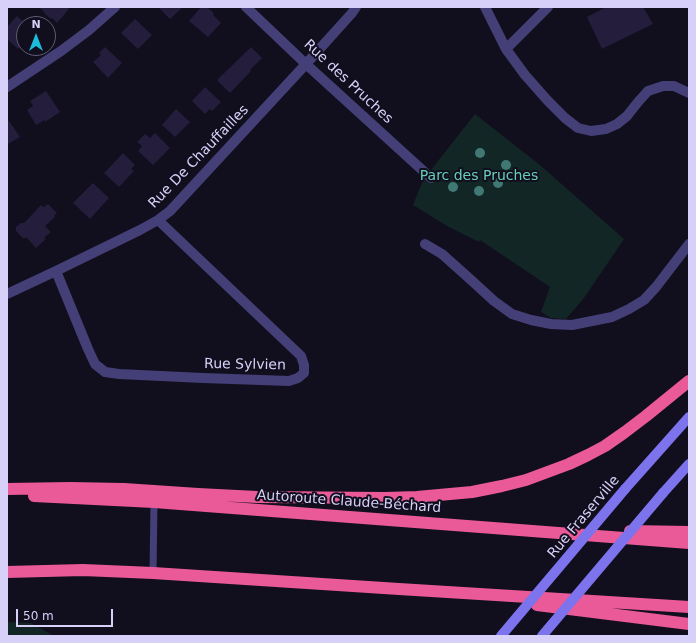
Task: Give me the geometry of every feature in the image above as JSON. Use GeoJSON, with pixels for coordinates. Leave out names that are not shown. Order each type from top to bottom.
{"type":"FeatureCollection","features":[{"type":"Feature","properties":{"kind":"highway"},"geometry":{"type":"LineString","coordinates":[[7,489],[124,489],[198,494],[377,498],[472,492],[526,480],[570,464],[588,455],[605,446],[625,432],[689,381]]}},
{"type":"Feature","properties":{"kind":"highway","name":"Autoroute Claude-Béchard"},"geometry":{"type":"LineString","coordinates":[[7,494],[154,502],[689,543]]}},
{"type":"Feature","properties":{"kind":"highway"},"geometry":{"type":"LineString","coordinates":[[478,528],[689,532]]}},
{"type":"Feature","properties":{"kind":"highway"},"geometry":{"type":"LineString","coordinates":[[7,572],[83,570],[153,573],[689,607]]}},
{"type":"Feature","properties":{"kind":"highway"},"geometry":{"type":"LineString","coordinates":[[399,589],[689,624]]}},
{"type":"Feature","properties":{"kind":"main road","name":"Rue Fraserville"},"geometry":{"type":"LineString","coordinates":[[501,636],[625,489],[689,417]]}},
{"type":"Feature","properties":{"kind":"main road"},"geometry":{"type":"LineString","coordinates":[[542,636],[689,464]]}},
{"type":"Feature","properties":{"kind":"street"},"geometry":{"type":"LineString","coordinates":[[7,87],[61,51],[89,30],[114,7]]}},
{"type":"Feature","properties":{"kind":"street","name":"Rue des Pruches"},"geometry":{"type":"LineString","coordinates":[[246,7],[431,178]]}},
{"type":"Feature","properties":{"kind":"street","name":"Rue De Chauffailles"},"geometry":{"type":"LineString","coordinates":[[7,294],[140,230],[170,211],[306,64],[356,7]]}},
{"type":"Feature","properties":{"kind":"street"},"geometry":{"type":"LineString","coordinates":[[485,7],[506,49],[525,75],[548,101],[565,118],[578,128],[591,131],[606,129],[617,124],[627,116],[648,91],[663,86],[674,86],[689,93]]}},
{"type":"Feature","properties":{"kind":"street"},"geometry":{"type":"LineString","coordinates":[[506,49],[548,7]]}},
{"type":"Feature","properties":{"kind":"street","name":"Rue Sylvien"},"geometry":{"type":"LineString","coordinates":[[56,271],[88,350],[95,364],[105,372],[119,374],[289,381],[298,378],[304,373],[304,365],[300,356],[158,220]]}},
{"type":"Feature","properties":{"kind":"street"},"geometry":{"type":"LineString","coordinates":[[425,244],[442,254],[494,301],[512,314],[551,324],[572,324],[612,317],[629,310],[644,300],[656,287],[689,244]]}},
{"type":"Feature","properties":{"kind":"lane"},"geometry":{"type":"LineString","coordinates":[[153,573],[154,502]]}},
{"type":"Feature","properties":{"kind":"green space","name":"Parc des Pruches"},"geometry":{"type":"Polygon","coordinates":[[[475,114],[540,165],[624,239],[584,298],[566,319],[551,318],[541,312],[550,287],[480,240],[479,242],[447,226],[413,205],[423,180],[475,114]]]}},
{"type":"Feature","properties":{"kind":"green space"},"geometry":{"type":"Polygon","coordinates":[[[7,622],[31,623],[54,636],[7,636],[7,622]]]}},
{"type":"Feature","properties":{"kind":"building"},"geometry":{"type":"Polygon","coordinates":[[[39,7],[66,7],[69,9],[57,23],[56,16],[47,16],[39,7]]]}},
{"type":"Feature","properties":{"kind":"building"},"geometry":{"type":"Polygon","coordinates":[[[158,7],[183,7],[170,19],[158,7]]]}},
{"type":"Feature","properties":{"kind":"building"},"geometry":{"type":"Polygon","coordinates":[[[201,7],[207,7],[214,13],[213,15],[221,23],[208,37],[189,21],[201,7]]]}},
{"type":"Feature","properties":{"kind":"building"},"geometry":{"type":"Polygon","coordinates":[[[606,7],[643,7],[653,24],[602,49],[587,17],[606,7]]]}},
{"type":"Feature","properties":{"kind":"building"},"geometry":{"type":"Polygon","coordinates":[[[16,17],[16,47],[7,39],[7,27],[16,17]]]}},
{"type":"Feature","properties":{"kind":"building"},"geometry":{"type":"Polygon","coordinates":[[[135,19],[152,35],[138,49],[121,33],[135,19]]]}},
{"type":"Feature","properties":{"kind":"building"},"geometry":{"type":"Polygon","coordinates":[[[105,47],[122,63],[108,78],[93,62],[101,55],[99,53],[105,47]]]}},
{"type":"Feature","properties":{"kind":"building"},"geometry":{"type":"Polygon","coordinates":[[[251,47],[262,58],[230,93],[217,80],[251,47]]]}},
{"type":"Feature","properties":{"kind":"building"},"geometry":{"type":"Polygon","coordinates":[[[205,87],[221,102],[212,111],[210,109],[205,114],[192,101],[205,87]]]}},
{"type":"Feature","properties":{"kind":"building"},"geometry":{"type":"Polygon","coordinates":[[[46,91],[60,112],[45,122],[45,120],[36,125],[27,110],[33,106],[30,101],[46,91]]]}},
{"type":"Feature","properties":{"kind":"building"},"geometry":{"type":"Polygon","coordinates":[[[176,109],[190,122],[175,137],[162,125],[176,109]]]}},
{"type":"Feature","properties":{"kind":"building"},"geometry":{"type":"Polygon","coordinates":[[[7,118],[20,137],[8,144],[7,142],[7,118]]]}},
{"type":"Feature","properties":{"kind":"building"},"geometry":{"type":"Polygon","coordinates":[[[155,133],[170,148],[153,165],[138,151],[142,146],[137,142],[145,134],[150,138],[155,133]]]}},
{"type":"Feature","properties":{"kind":"building"},"geometry":{"type":"Polygon","coordinates":[[[123,153],[135,165],[131,169],[134,171],[119,187],[104,173],[123,153]]]}},
{"type":"Feature","properties":{"kind":"building"},"geometry":{"type":"Polygon","coordinates":[[[93,183],[109,198],[90,219],[73,203],[93,183]]]}},
{"type":"Feature","properties":{"kind":"building"},"geometry":{"type":"Polygon","coordinates":[[[48,204],[57,213],[54,216],[55,217],[45,226],[51,232],[36,248],[26,237],[24,239],[16,231],[16,227],[21,223],[24,223],[41,205],[44,207],[48,204]]]}}]}
